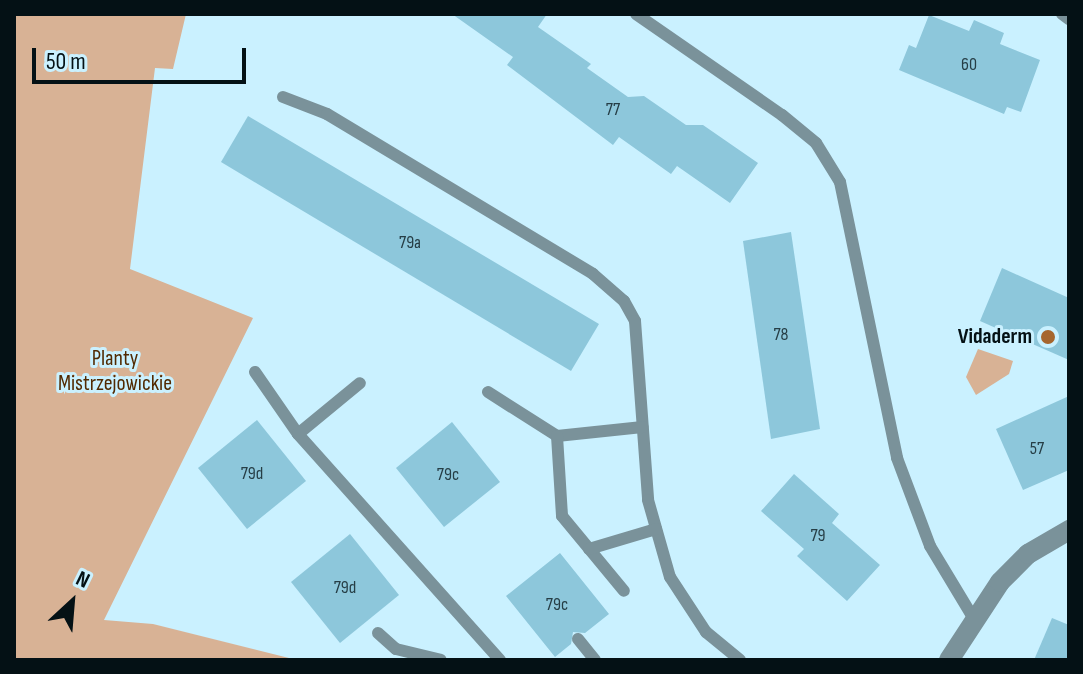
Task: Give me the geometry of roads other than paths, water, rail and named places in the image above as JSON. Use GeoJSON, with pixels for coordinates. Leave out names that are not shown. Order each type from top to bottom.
{"type":"FeatureCollection","features":[{"type":"Feature","properties":{"kind":"street"},"geometry":{"type":"LineString","coordinates":[[949,660],[974,619],[1015,566],[1069,530]]}},
{"type":"Feature","properties":{"kind":"lane"},"geometry":{"type":"LineString","coordinates":[[636,14],[782,115],[816,143],[840,182],[897,458],[930,546],[974,619]]}},
{"type":"Feature","properties":{"kind":"lane"},"geometry":{"type":"LineString","coordinates":[[1062,14],[1069,19]]}},
{"type":"Feature","properties":{"kind":"lane"},"geometry":{"type":"LineString","coordinates":[[283,97],[327,114],[610,286],[635,321],[648,500],[670,577],[706,632],[740,660]]}},
{"type":"Feature","properties":{"kind":"lane"},"geometry":{"type":"LineString","coordinates":[[255,372],[298,434],[500,660]]}},
{"type":"Feature","properties":{"kind":"lane"},"geometry":{"type":"LineString","coordinates":[[298,434],[360,383]]}},
{"type":"Feature","properties":{"kind":"lane"},"geometry":{"type":"LineString","coordinates":[[488,392],[557,436],[643,427]]}},
{"type":"Feature","properties":{"kind":"lane"},"geometry":{"type":"LineString","coordinates":[[557,436],[562,516],[624,591]]}},
{"type":"Feature","properties":{"kind":"lane"},"geometry":{"type":"LineString","coordinates":[[589,549],[656,529]]}},
{"type":"Feature","properties":{"kind":"lane"},"geometry":{"type":"LineString","coordinates":[[378,633],[396,649],[441,660]]}},
{"type":"Feature","properties":{"kind":"lane"},"geometry":{"type":"LineString","coordinates":[[578,639],[595,660]]}},
{"type":"Feature","properties":{"kind":"place","name":"Vidaderm"},"geometry":{"type":"Point","coordinates":[1048,337]}},
{"type":"Feature","properties":{"kind":"park label","name":"Planty Mistrzejowickie"},"geometry":{"type":"Point","coordinates":[115,370]}}]}
